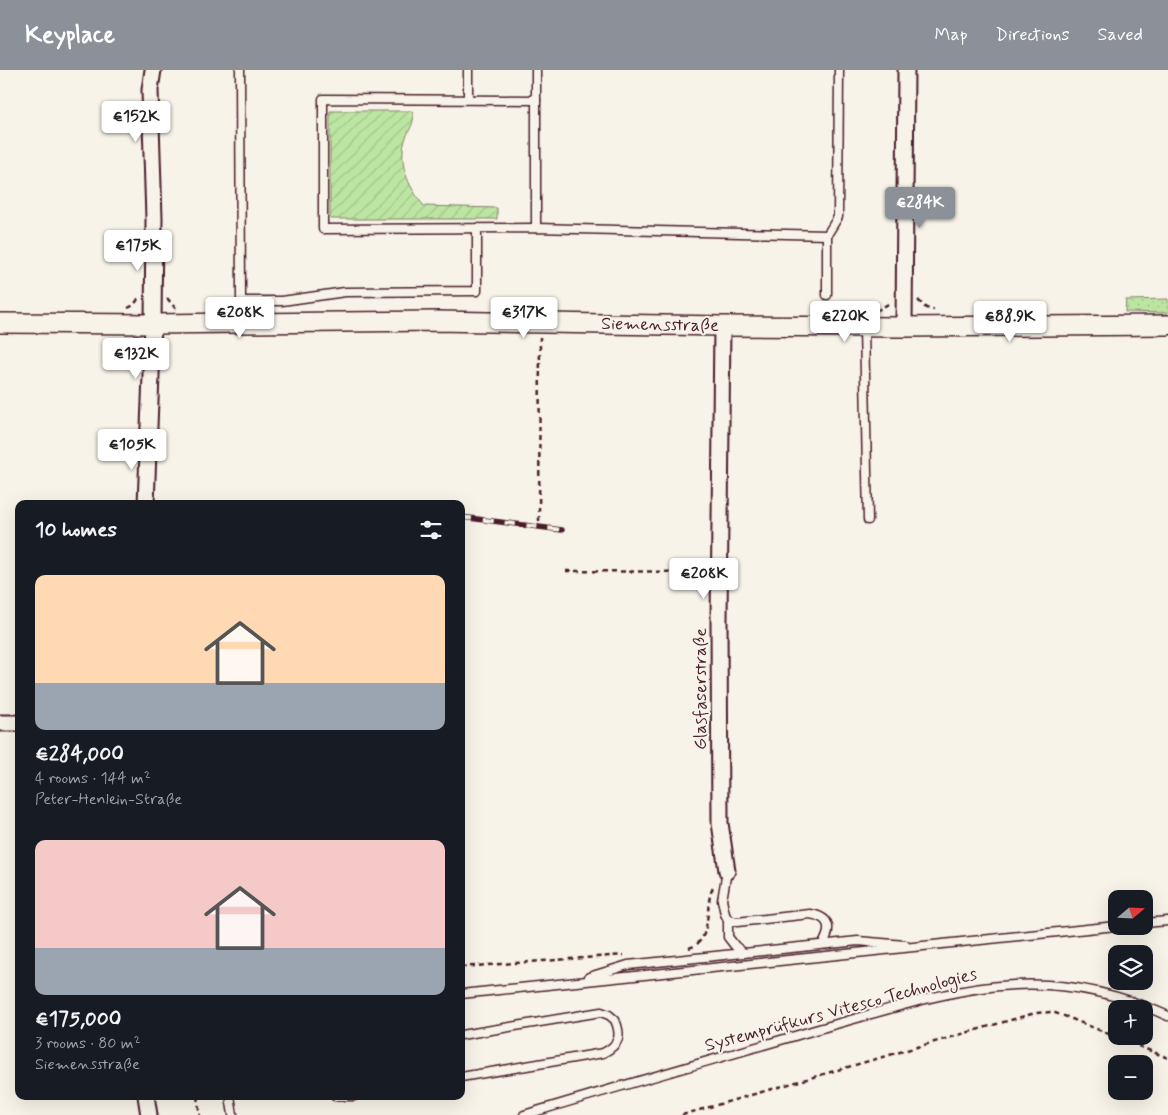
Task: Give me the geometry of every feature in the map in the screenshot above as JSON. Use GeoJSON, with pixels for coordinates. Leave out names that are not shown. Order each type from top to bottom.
{"type":"FeatureCollection","features":[{"type":"Feature","properties":{"kind":"street"},"geometry":{"type":"LineString","coordinates":[[146,500],[153,324],[154,219],[150,90],[153,70]]}},
{"type":"Feature","properties":{"kind":"street"},"geometry":{"type":"LineString","coordinates":[[904,327],[906,70]]}},
{"type":"Feature","properties":{"kind":"street","name":"Siemensstraße"},"geometry":{"type":"LineString","coordinates":[[0,323],[153,324],[380,321],[864,327],[1168,324]]}},
{"type":"Feature","properties":{"kind":"street","name":"Glasfaserstraße"},"geometry":{"type":"LineString","coordinates":[[722,326],[720,824],[727,871]]}},
{"type":"Feature","properties":{"kind":"street"},"geometry":{"type":"LineString","coordinates":[[0,723],[15,723]]}},
{"type":"Feature","properties":{"kind":"street"},"geometry":{"type":"LineString","coordinates":[[147,1100],[149,1115]]}},
{"type":"Feature","properties":{"kind":"lane"},"geometry":{"type":"LineString","coordinates":[[240,70],[241,301],[282,301],[346,292],[476,291],[477,228]]}},
{"type":"Feature","properties":{"kind":"lane"},"geometry":{"type":"LineString","coordinates":[[468,70],[468,99]]}},
{"type":"Feature","properties":{"kind":"lane"},"geometry":{"type":"LineString","coordinates":[[536,70],[536,228]]}},
{"type":"Feature","properties":{"kind":"lane"},"geometry":{"type":"LineString","coordinates":[[827,295],[827,235],[838,217],[839,70]]}},
{"type":"Feature","properties":{"kind":"lane"},"geometry":{"type":"LineString","coordinates":[[536,100],[323,99],[323,229],[536,228],[827,235]]}},
{"type":"Feature","properties":{"kind":"lane"},"geometry":{"type":"LineString","coordinates":[[864,327],[868,520]]}},
{"type":"Feature","properties":{"kind":"lane"},"geometry":{"type":"LineString","coordinates":[[727,871],[722,900],[728,920],[728,937],[734,946],[744,953]]}},
{"type":"Feature","properties":{"kind":"lane"},"geometry":{"type":"LineString","coordinates":[[728,920],[737,922],[810,914],[820,915],[828,927],[828,935],[824,944]]}},
{"type":"Feature","properties":{"kind":"lane"},"geometry":{"type":"LineString","coordinates":[[1153,922],[1168,921]]}},
{"type":"Feature","properties":{"kind":"lane","name":"Systemprüfkurs Vitesco Technologies"},"geometry":{"type":"LineString","coordinates":[[465,994],[1108,927]]}},
{"type":"Feature","properties":{"kind":"lane"},"geometry":{"type":"LineString","coordinates":[[573,983],[628,965],[824,944],[858,941],[924,946]]}},
{"type":"Feature","properties":{"kind":"lane","name":"Systemprüfkurs Vitesco Technologies"},"geometry":{"type":"LineString","coordinates":[[524,1115],[650,1077],[922,1000],[973,989],[1016,984],[1090,990],[1119,997],[1168,1016]]}},
{"type":"Feature","properties":{"kind":"lane"},"geometry":{"type":"LineString","coordinates":[[465,1034],[601,1012],[615,1020],[619,1035],[612,1049],[603,1052],[465,1076]]}},
{"type":"Feature","properties":{"kind":"lane"},"geometry":{"type":"LineString","coordinates":[[231,1100],[233,1115]]}},
{"type":"Feature","properties":{"kind":"path"},"geometry":{"type":"LineString","coordinates":[[917,297],[919,303],[926,308],[936,311]]}},
{"type":"Feature","properties":{"kind":"path"},"geometry":{"type":"LineString","coordinates":[[539,521],[540,323]]}},
{"type":"Feature","properties":{"kind":"path"},"geometry":{"type":"LineString","coordinates":[[566,571],[720,572]]}},
{"type":"Feature","properties":{"kind":"path"},"geometry":{"type":"LineString","coordinates":[[686,949],[700,940],[706,928],[710,890],[727,871]]}},
{"type":"Feature","properties":{"kind":"path"},"geometry":{"type":"LineString","coordinates":[[465,967],[629,955]]}},
{"type":"Feature","properties":{"kind":"path"},"geometry":{"type":"LineString","coordinates":[[682,1115],[695,1113],[1035,1013],[1052,1012],[1067,1017],[1168,1058]]}},
{"type":"Feature","properties":{"kind":"path"},"geometry":{"type":"LineString","coordinates":[[198,1100],[200,1115]]}},
{"type":"Feature","properties":{"kind":"green space"},"geometry":{"type":"Polygon","coordinates":[[[330,111],[412,111],[413,121],[404,147],[404,165],[409,182],[424,206],[497,208],[497,219],[330,219],[330,111]]]}},
{"type":"Feature","properties":{"kind":"green space"},"geometry":{"type":"Polygon","coordinates":[[[1168,299],[1168,313],[1125,312],[1126,300],[1168,299]]]}},
{"type":"Feature","properties":{"kind":"railway"},"geometry":{"type":"LineString","coordinates":[[465,518],[562,530]]}}]}
